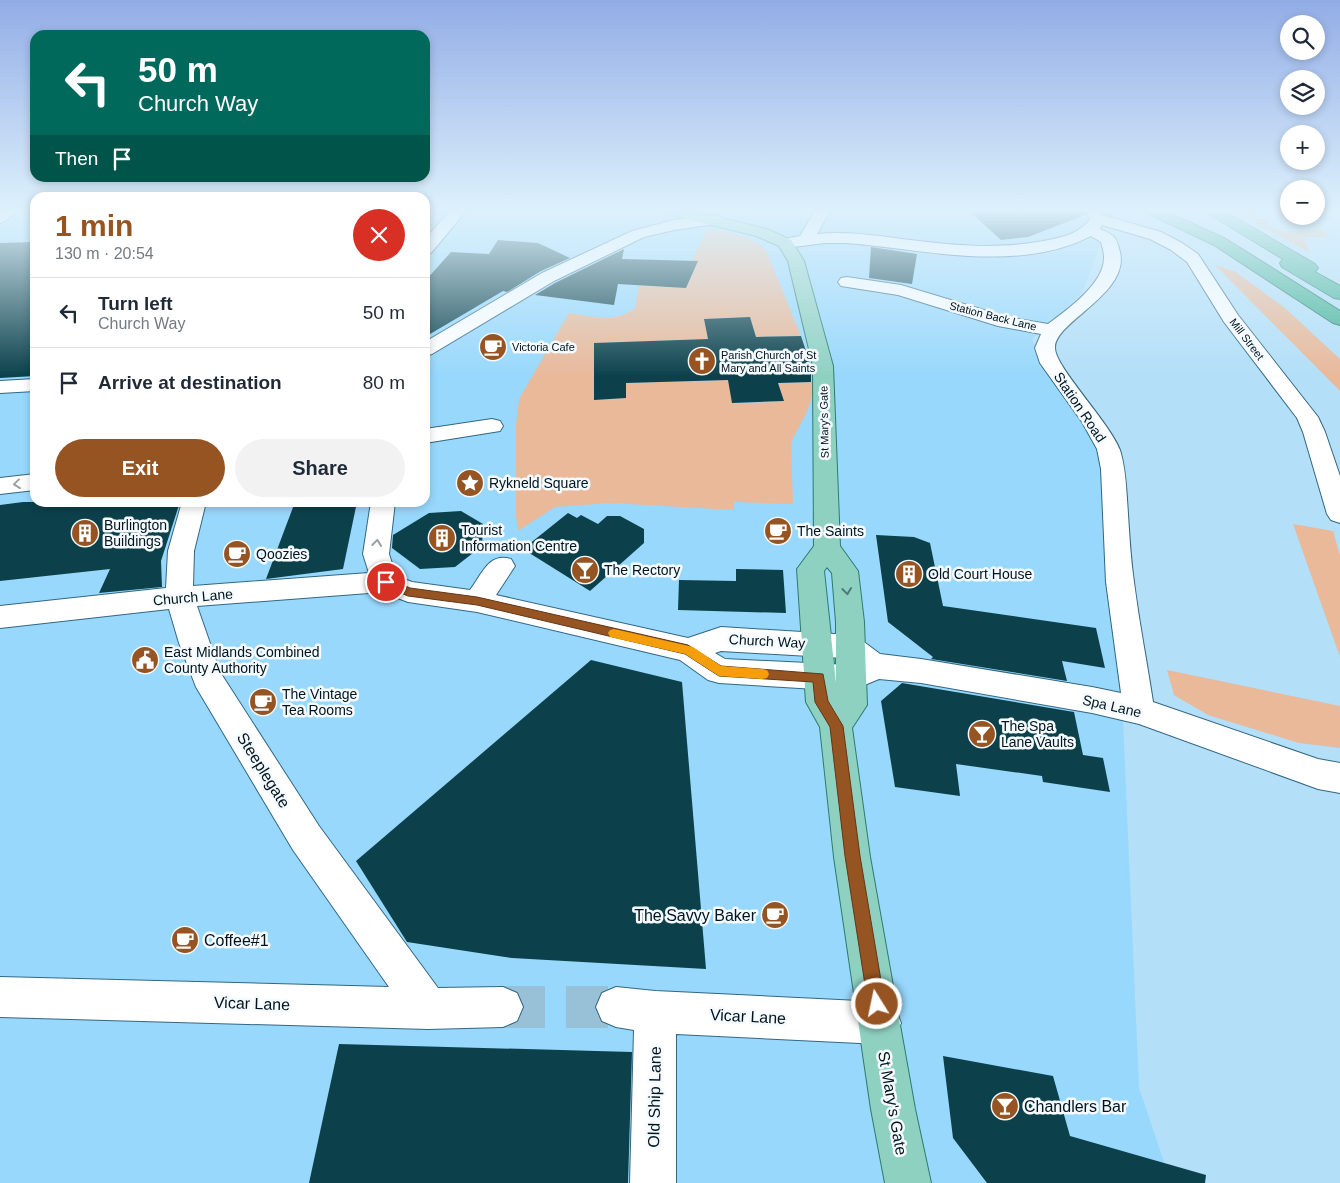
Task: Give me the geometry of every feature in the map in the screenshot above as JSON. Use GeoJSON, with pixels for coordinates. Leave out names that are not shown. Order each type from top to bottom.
{"type":"FeatureCollection","features":[{"type":"Feature","properties":{"kind":"highway"},"geometry":{"type":"LineString","coordinates":[[1258,266],[1340,319]]}},
{"type":"Feature","properties":{"kind":"highway"},"geometry":{"type":"LineString","coordinates":[[1293,266],[1340,293]]}},
{"type":"Feature","properties":{"kind":"highway"},"geometry":{"type":"LineString","coordinates":[[1307,266],[1340,293]]}},
{"type":"Feature","properties":{"kind":"main road","name":"St Mary's Gate"},"geometry":{"type":"LineString","coordinates":[[797,266],[823,366],[828,548],[810,569],[818,677],[822,702],[836,726],[852,856],[893,1109],[908,1183]]}},
{"type":"Feature","properties":{"kind":"main road"},"geometry":{"type":"LineString","coordinates":[[828,548],[845,571],[850,622],[850,647],[863,672],[851,705],[836,726]]}},
{"type":"Feature","properties":{"kind":"street"},"geometry":{"type":"LineString","coordinates":[[430,348],[548,277],[571,266]]}},
{"type":"Feature","properties":{"kind":"street"},"geometry":{"type":"LineString","coordinates":[[1052,330],[1086,302],[1107,278],[1111,266]]}},
{"type":"Feature","properties":{"kind":"street","name":"Mill Street"},"geometry":{"type":"LineString","coordinates":[[1200,266],[1221,304],[1307,417],[1314,432],[1340,514]]}},
{"type":"Feature","properties":{"kind":"street","name":"Station Back Lane"},"geometry":{"type":"LineString","coordinates":[[847,282],[900,290],[1005,322],[1052,330]]}},
{"type":"Feature","properties":{"kind":"street","name":"Station Road"},"geometry":{"type":"LineString","coordinates":[[1052,330],[1045,348],[1050,363],[1093,421],[1108,449],[1113,470],[1120,582],[1139,711]]}},
{"type":"Feature","properties":{"kind":"street"},"geometry":{"type":"LineString","coordinates":[[0,388],[30,385]]}},
{"type":"Feature","properties":{"kind":"street"},"geometry":{"type":"LineString","coordinates":[[430,435],[492,426]]}},
{"type":"Feature","properties":{"kind":"street"},"geometry":{"type":"LineString","coordinates":[[0,486],[30,483]]}},
{"type":"Feature","properties":{"kind":"street","name":"Steeplegate"},"geometry":{"type":"LineString","coordinates":[[193,507],[181,551],[179,581],[181,597],[207,678],[306,838],[428,1009]]}},
{"type":"Feature","properties":{"kind":"street"},"geometry":{"type":"LineString","coordinates":[[382,507],[376,554],[386,582],[408,592],[477,601],[688,650],[719,671],[818,677]]}},
{"type":"Feature","properties":{"kind":"street"},"geometry":{"type":"LineString","coordinates":[[477,601],[502,566]]}},
{"type":"Feature","properties":{"kind":"street","name":"Church Lane"},"geometry":{"type":"LineString","coordinates":[[0,617],[181,597],[386,582]]}},
{"type":"Feature","properties":{"kind":"street","name":"Church Way"},"geometry":{"type":"LineString","coordinates":[[688,650],[721,639],[850,647]]}},
{"type":"Feature","properties":{"kind":"street","name":"Spa Lane"},"geometry":{"type":"LineString","coordinates":[[818,677],[863,672],[922,671],[1082,698],[1139,711],[1318,774],[1340,778]]}},
{"type":"Feature","properties":{"kind":"street","name":"Vicar Lane"},"geometry":{"type":"LineString","coordinates":[[0,997],[428,1009],[503,1007]]}},
{"type":"Feature","properties":{"kind":"street","name":"Vicar Lane"},"geometry":{"type":"LineString","coordinates":[[636,1010],[880,1023]]}},
{"type":"Feature","properties":{"kind":"street","name":"Old Ship Lane"},"geometry":{"type":"LineString","coordinates":[[636,1010],[653,1183]]}},
{"type":"Feature","properties":{"kind":"shaded area"},"geometry":{"type":"Polygon","coordinates":[[[0,266],[30,266],[30,507],[430,507],[430,266],[1092,266],[1082,293],[1032,339],[1049,375],[1092,434],[1101,462],[1122,698],[1139,1088],[1171,1183],[0,1183],[0,266]]]}},
{"type":"Feature","properties":{"kind":"shaded area"},"geometry":{"type":"Polygon","coordinates":[[[695,266],[773,266],[801,336],[756,337],[750,317],[705,319],[708,339],[595,343],[594,399],[626,398],[626,383],[728,380],[733,403],[783,402],[778,383],[817,382],[807,412],[791,442],[793,504],[734,502],[734,510],[611,503],[555,507],[518,531],[516,516],[516,425],[519,399],[569,313],[603,318],[619,316],[635,308],[639,285],[686,288],[695,266]]]}},
{"type":"Feature","properties":{"kind":"shaded area"},"geometry":{"type":"Polygon","coordinates":[[[1216,266],[1236,272],[1285,308],[1340,359],[1340,391],[1216,266]]]}},
{"type":"Feature","properties":{"kind":"shaded area"},"geometry":{"type":"Polygon","coordinates":[[[1293,524],[1333,531],[1340,556],[1340,657],[1293,524]]]}},
{"type":"Feature","properties":{"kind":"shaded area"},"geometry":{"type":"Polygon","coordinates":[[[1167,670],[1340,706],[1340,748],[1299,743],[1208,715],[1174,695],[1167,670]]]}},
{"type":"Feature","properties":{"kind":"building"},"geometry":{"type":"Polygon","coordinates":[[[0,266],[30,266],[30,376],[0,378],[0,266]]]}},
{"type":"Feature","properties":{"kind":"building"},"geometry":{"type":"Polygon","coordinates":[[[438,266],[552,266],[507,292],[503,291],[430,334],[430,275],[438,266]]]}},
{"type":"Feature","properties":{"kind":"building"},"geometry":{"type":"Polygon","coordinates":[[[589,266],[696,266],[686,288],[618,284],[614,305],[535,295],[589,266]]]}},
{"type":"Feature","properties":{"kind":"building"},"geometry":{"type":"Polygon","coordinates":[[[870,266],[915,266],[912,284],[869,278],[870,266]]]}},
{"type":"Feature","properties":{"kind":"building","name":"Parish Church of St Mary and All Saints"},"geometry":{"type":"Polygon","coordinates":[[[750,317],[756,337],[801,336],[811,366],[811,382],[778,383],[784,401],[732,403],[728,380],[626,383],[626,398],[594,400],[594,343],[708,339],[704,319],[750,317]]]}},
{"type":"Feature","properties":{"kind":"building","name":"Burlington Buildings"},"geometry":{"type":"Polygon","coordinates":[[[30,502],[30,507],[178,507],[161,561],[162,587],[99,593],[110,569],[0,581],[0,505],[30,502]]]}},
{"type":"Feature","properties":{"kind":"building"},"geometry":{"type":"Polygon","coordinates":[[[293,507],[356,507],[343,569],[266,579],[293,507]]]}},
{"type":"Feature","properties":{"kind":"building","name":"Tourist Information Centre"},"geometry":{"type":"Polygon","coordinates":[[[461,511],[483,524],[482,546],[455,567],[420,569],[392,548],[393,535],[429,513],[461,511]]]}},
{"type":"Feature","properties":{"kind":"building","name":"The Rectory"},"geometry":{"type":"Polygon","coordinates":[[[568,513],[577,518],[581,515],[598,524],[607,516],[620,516],[644,529],[644,543],[590,591],[523,549],[568,513]]]}},
{"type":"Feature","properties":{"kind":"building","name":"Old Court House"},"geometry":{"type":"Polygon","coordinates":[[[876,535],[914,537],[930,543],[943,606],[1096,628],[1105,668],[1062,661],[1067,681],[931,659],[933,657],[888,622],[876,535]]]}},
{"type":"Feature","properties":{"kind":"building"},"geometry":{"type":"Polygon","coordinates":[[[736,569],[783,570],[786,613],[678,610],[679,580],[736,581],[736,569]]]}},
{"type":"Feature","properties":{"kind":"building"},"geometry":{"type":"Polygon","coordinates":[[[591,660],[682,682],[706,969],[512,958],[407,942],[356,861],[591,660]]]}},
{"type":"Feature","properties":{"kind":"building","name":"The Spa Lane Vaults"},"geometry":{"type":"Polygon","coordinates":[[[902,683],[1074,712],[1083,755],[1103,758],[1110,792],[1043,782],[1042,776],[956,764],[960,796],[895,787],[881,701],[902,683]]]}},
{"type":"Feature","properties":{"kind":"building"},"geometry":{"type":"Polygon","coordinates":[[[339,1044],[632,1052],[628,1183],[309,1183],[339,1044]]]}},
{"type":"Feature","properties":{"kind":"building","name":"Chandlers Bar"},"geometry":{"type":"Polygon","coordinates":[[[943,1056],[1053,1076],[1070,1136],[1206,1175],[1205,1183],[987,1183],[953,1138],[943,1056]]]}},
{"type":"Feature","properties":{"kind":"tunnel"},"geometry":{"type":"LineString","coordinates":[[503,1007],[616,1007]]}},
{"type":"Feature","properties":{"kind":"slow traffic"},"geometry":{"type":"LineString","coordinates":[[614,633],[688,650],[719,671],[762,674]]}},
{"type":"Feature","properties":{"kind":"place","name":"Victoria Cafe"},"geometry":{"type":"Point","coordinates":[493,347]}},
{"type":"Feature","properties":{"kind":"place","name":"Parish Church of St Mary and All Saints"},"geometry":{"type":"Point","coordinates":[702,361]}},
{"type":"Feature","properties":{"kind":"place","name":"Rykneld Square"},"geometry":{"type":"Point","coordinates":[470,483]}},
{"type":"Feature","properties":{"kind":"place","name":"The Saints"},"geometry":{"type":"Point","coordinates":[778,531]}},
{"type":"Feature","properties":{"kind":"place","name":"Burlington Buildings"},"geometry":{"type":"Point","coordinates":[85,533]}},
{"type":"Feature","properties":{"kind":"place","name":"Tourist Information Centre"},"geometry":{"type":"Point","coordinates":[442,538]}},
{"type":"Feature","properties":{"kind":"place","name":"Qoozies"},"geometry":{"type":"Point","coordinates":[237,554]}},
{"type":"Feature","properties":{"kind":"place","name":"The Rectory"},"geometry":{"type":"Point","coordinates":[585,570]}},
{"type":"Feature","properties":{"kind":"place","name":"Old Court House"},"geometry":{"type":"Point","coordinates":[909,574]}},
{"type":"Feature","properties":{"kind":"place","name":"East Midlands Combined County Authority"},"geometry":{"type":"Point","coordinates":[145,660]}},
{"type":"Feature","properties":{"kind":"place","name":"The Vintage Tea Rooms"},"geometry":{"type":"Point","coordinates":[263,702]}},
{"type":"Feature","properties":{"kind":"place","name":"The Spa Lane Vaults"},"geometry":{"type":"Point","coordinates":[982,734]}},
{"type":"Feature","properties":{"kind":"place","name":"The Savvy Baker"},"geometry":{"type":"Point","coordinates":[775,915]}},
{"type":"Feature","properties":{"kind":"place","name":"Coffee#1"},"geometry":{"type":"Point","coordinates":[185,940]}},
{"type":"Feature","properties":{"kind":"place","name":"Chandlers Bar"},"geometry":{"type":"Point","coordinates":[1005,1106]}},
{"type":"Feature","properties":{"kind":"route"},"geometry":{"type":"LineString","coordinates":[[386,582],[408,592],[477,601],[688,650],[719,671],[818,677],[822,702],[836,726],[852,856],[877,1004]]}}]}
